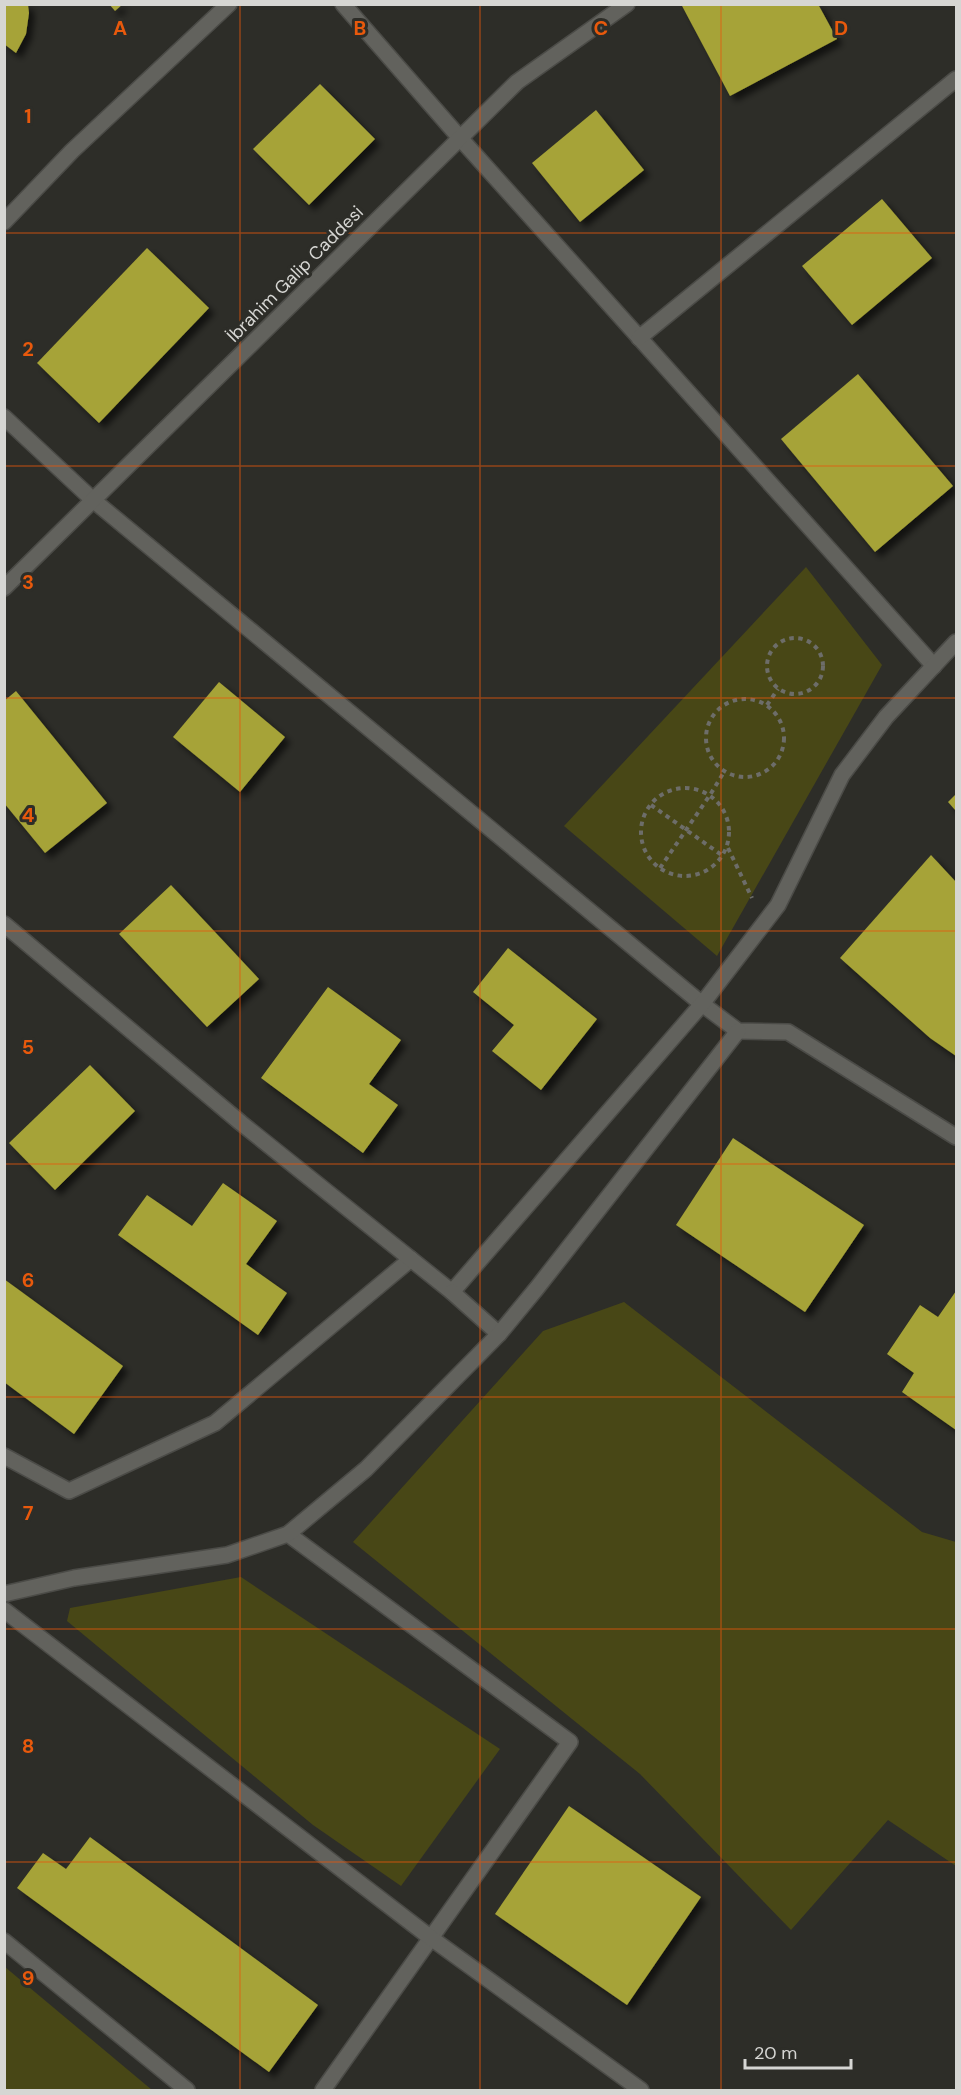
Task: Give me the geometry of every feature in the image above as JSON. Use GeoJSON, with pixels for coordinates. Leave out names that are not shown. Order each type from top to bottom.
{"type":"FeatureCollection","features":[{"type":"Feature","properties":{"kind":"street"},"geometry":{"type":"LineString","coordinates":[[4,222],[72,151],[229,4]]}},
{"type":"Feature","properties":{"kind":"street"},"geometry":{"type":"LineString","coordinates":[[343,4],[460,138],[934,666]]}},
{"type":"Feature","properties":{"kind":"street","name":"İbrahim Galip Caddesi"},"geometry":{"type":"LineString","coordinates":[[4,588],[517,82],[627,4]]}},
{"type":"Feature","properties":{"kind":"street"},"geometry":{"type":"LineString","coordinates":[[639,338],[957,79]]}},
{"type":"Feature","properties":{"kind":"street"},"geometry":{"type":"LineString","coordinates":[[4,417],[93,500],[702,1004],[738,1031],[788,1032],[957,1137]]}},
{"type":"Feature","properties":{"kind":"street"},"geometry":{"type":"LineString","coordinates":[[452,1292],[702,1004],[765,924],[778,905],[842,775],[886,717],[957,642]]}},
{"type":"Feature","properties":{"kind":"street"},"geometry":{"type":"LineString","coordinates":[[4,924],[241,1123],[452,1292],[499,1334]]}},
{"type":"Feature","properties":{"kind":"street"},"geometry":{"type":"LineString","coordinates":[[4,1594],[74,1578],[227,1555],[288,1534],[366,1469],[499,1334],[738,1031]]}},
{"type":"Feature","properties":{"kind":"street"},"geometry":{"type":"LineString","coordinates":[[4,1456],[69,1491],[215,1423],[411,1259]]}},
{"type":"Feature","properties":{"kind":"street"},"geometry":{"type":"LineString","coordinates":[[288,1534],[570,1742],[324,2091]]}},
{"type":"Feature","properties":{"kind":"street"},"geometry":{"type":"LineString","coordinates":[[4,1610],[431,1938],[641,2091]]}},
{"type":"Feature","properties":{"kind":"street"},"geometry":{"type":"LineString","coordinates":[[4,1941],[187,2091]]}},
{"type":"Feature","properties":{"kind":"path"},"geometry":{"type":"LineString","coordinates":[[791,638],[801,639],[817,648],[824,665],[819,682],[804,694],[786,693],[778,689],[772,682],[767,664],[769,655],[775,647],[791,638]]}},
{"type":"Feature","properties":{"kind":"path"},"geometry":{"type":"LineString","coordinates":[[767,705],[778,689]]}},
{"type":"Feature","properties":{"kind":"path"},"geometry":{"type":"LineString","coordinates":[[749,699],[767,705],[780,719],[785,732],[781,757],[762,775],[749,778],[736,777],[724,772],[714,763],[705,738],[714,714],[724,705],[735,700],[749,699]]}},
{"type":"Feature","properties":{"kind":"path"},"geometry":{"type":"LineString","coordinates":[[660,868],[724,772]]}},
{"type":"Feature","properties":{"kind":"path"},"geometry":{"type":"LineString","coordinates":[[682,788],[697,789],[710,795],[721,806],[728,819],[730,833],[723,856],[709,870],[696,876],[681,877],[654,865],[641,839],[641,824],[646,810],[651,805],[668,791],[682,788]]}},
{"type":"Feature","properties":{"kind":"path"},"geometry":{"type":"LineString","coordinates":[[651,805],[723,856]]}},
{"type":"Feature","properties":{"kind":"path"},"geometry":{"type":"LineString","coordinates":[[727,848],[765,924]]}},
{"type":"Feature","properties":{"kind":"shaded area"},"geometry":{"type":"Polygon","coordinates":[[[806,567],[882,665],[717,956],[564,826],[806,567]]]}},
{"type":"Feature","properties":{"kind":"shaded area"},"geometry":{"type":"Polygon","coordinates":[[[624,1302],[922,1532],[956,1542],[956,1866],[888,1820],[791,1930],[640,1774],[353,1542],[543,1331],[624,1302]]]}},
{"type":"Feature","properties":{"kind":"shaded area"},"geometry":{"type":"Polygon","coordinates":[[[241,1577],[500,1749],[401,1886],[313,1825],[67,1621],[70,1608],[241,1577]]]}},
{"type":"Feature","properties":{"kind":"shaded area"},"geometry":{"type":"Polygon","coordinates":[[[5,1967],[152,2090],[5,2090],[5,1967]]]}},
{"type":"Feature","properties":{"kind":"building"},"geometry":{"type":"Polygon","coordinates":[[[4,4],[28,4],[26,34],[16,53],[4,44],[4,4]]]}},
{"type":"Feature","properties":{"kind":"building"},"geometry":{"type":"Polygon","coordinates":[[[109,4],[123,4],[115,11],[109,4]]]}},
{"type":"Feature","properties":{"kind":"building"},"geometry":{"type":"Polygon","coordinates":[[[681,4],[818,4],[837,39],[730,96],[681,4]]]}},
{"type":"Feature","properties":{"kind":"building"},"geometry":{"type":"Polygon","coordinates":[[[320,84],[375,139],[309,205],[253,149],[320,84]]]}},
{"type":"Feature","properties":{"kind":"building"},"geometry":{"type":"Polygon","coordinates":[[[596,110],[644,170],[580,222],[532,163],[596,110]]]}},
{"type":"Feature","properties":{"kind":"building"},"geometry":{"type":"Polygon","coordinates":[[[882,199],[932,258],[852,325],[802,266],[882,199]]]}},
{"type":"Feature","properties":{"kind":"building"},"geometry":{"type":"Polygon","coordinates":[[[147,248],[209,308],[99,423],[37,363],[147,248]]]}},
{"type":"Feature","properties":{"kind":"building"},"geometry":{"type":"Polygon","coordinates":[[[858,374],[953,486],[875,552],[781,439],[858,374]]]}},
{"type":"Feature","properties":{"kind":"building"},"geometry":{"type":"Polygon","coordinates":[[[219,682],[285,737],[240,792],[173,737],[219,682]]]}},
{"type":"Feature","properties":{"kind":"building"},"geometry":{"type":"Polygon","coordinates":[[[16,691],[107,803],[45,853],[4,803],[4,701],[16,691]]]}},
{"type":"Feature","properties":{"kind":"building"},"geometry":{"type":"Polygon","coordinates":[[[956,794],[956,811],[948,802],[956,794]]]}},
{"type":"Feature","properties":{"kind":"building"},"geometry":{"type":"Polygon","coordinates":[[[931,855],[956,882],[956,1056],[930,1038],[840,958],[931,855]]]}},
{"type":"Feature","properties":{"kind":"building"},"geometry":{"type":"Polygon","coordinates":[[[171,885],[259,979],[207,1027],[119,934],[171,885]]]}},
{"type":"Feature","properties":{"kind":"building"},"geometry":{"type":"Polygon","coordinates":[[[508,948],[597,1019],[541,1090],[492,1051],[514,1025],[473,992],[508,948]]]}},
{"type":"Feature","properties":{"kind":"building"},"geometry":{"type":"Polygon","coordinates":[[[328,987],[401,1040],[369,1084],[398,1105],[363,1153],[261,1078],[328,987]]]}},
{"type":"Feature","properties":{"kind":"building"},"geometry":{"type":"Polygon","coordinates":[[[90,1065],[135,1111],[55,1190],[9,1143],[90,1065]]]}},
{"type":"Feature","properties":{"kind":"building"},"geometry":{"type":"Polygon","coordinates":[[[733,1138],[864,1225],[805,1312],[676,1225],[733,1138]]]}},
{"type":"Feature","properties":{"kind":"building"},"geometry":{"type":"Polygon","coordinates":[[[223,1183],[277,1221],[246,1264],[287,1293],[258,1335],[118,1235],[147,1195],[192,1226],[223,1183]]]}},
{"type":"Feature","properties":{"kind":"building"},"geometry":{"type":"Polygon","coordinates":[[[4,1279],[123,1366],[74,1434],[4,1382],[4,1279]]]}},
{"type":"Feature","properties":{"kind":"building"},"geometry":{"type":"Polygon","coordinates":[[[956,1291],[956,1430],[902,1392],[914,1373],[887,1354],[920,1305],[938,1317],[956,1291]]]}},
{"type":"Feature","properties":{"kind":"building"},"geometry":{"type":"Polygon","coordinates":[[[569,1806],[701,1897],[627,2005],[495,1914],[569,1806]]]}},
{"type":"Feature","properties":{"kind":"building"},"geometry":{"type":"Polygon","coordinates":[[[90,1837],[318,2005],[269,2072],[17,1888],[43,1853],[66,1869],[90,1837]]]}}]}
